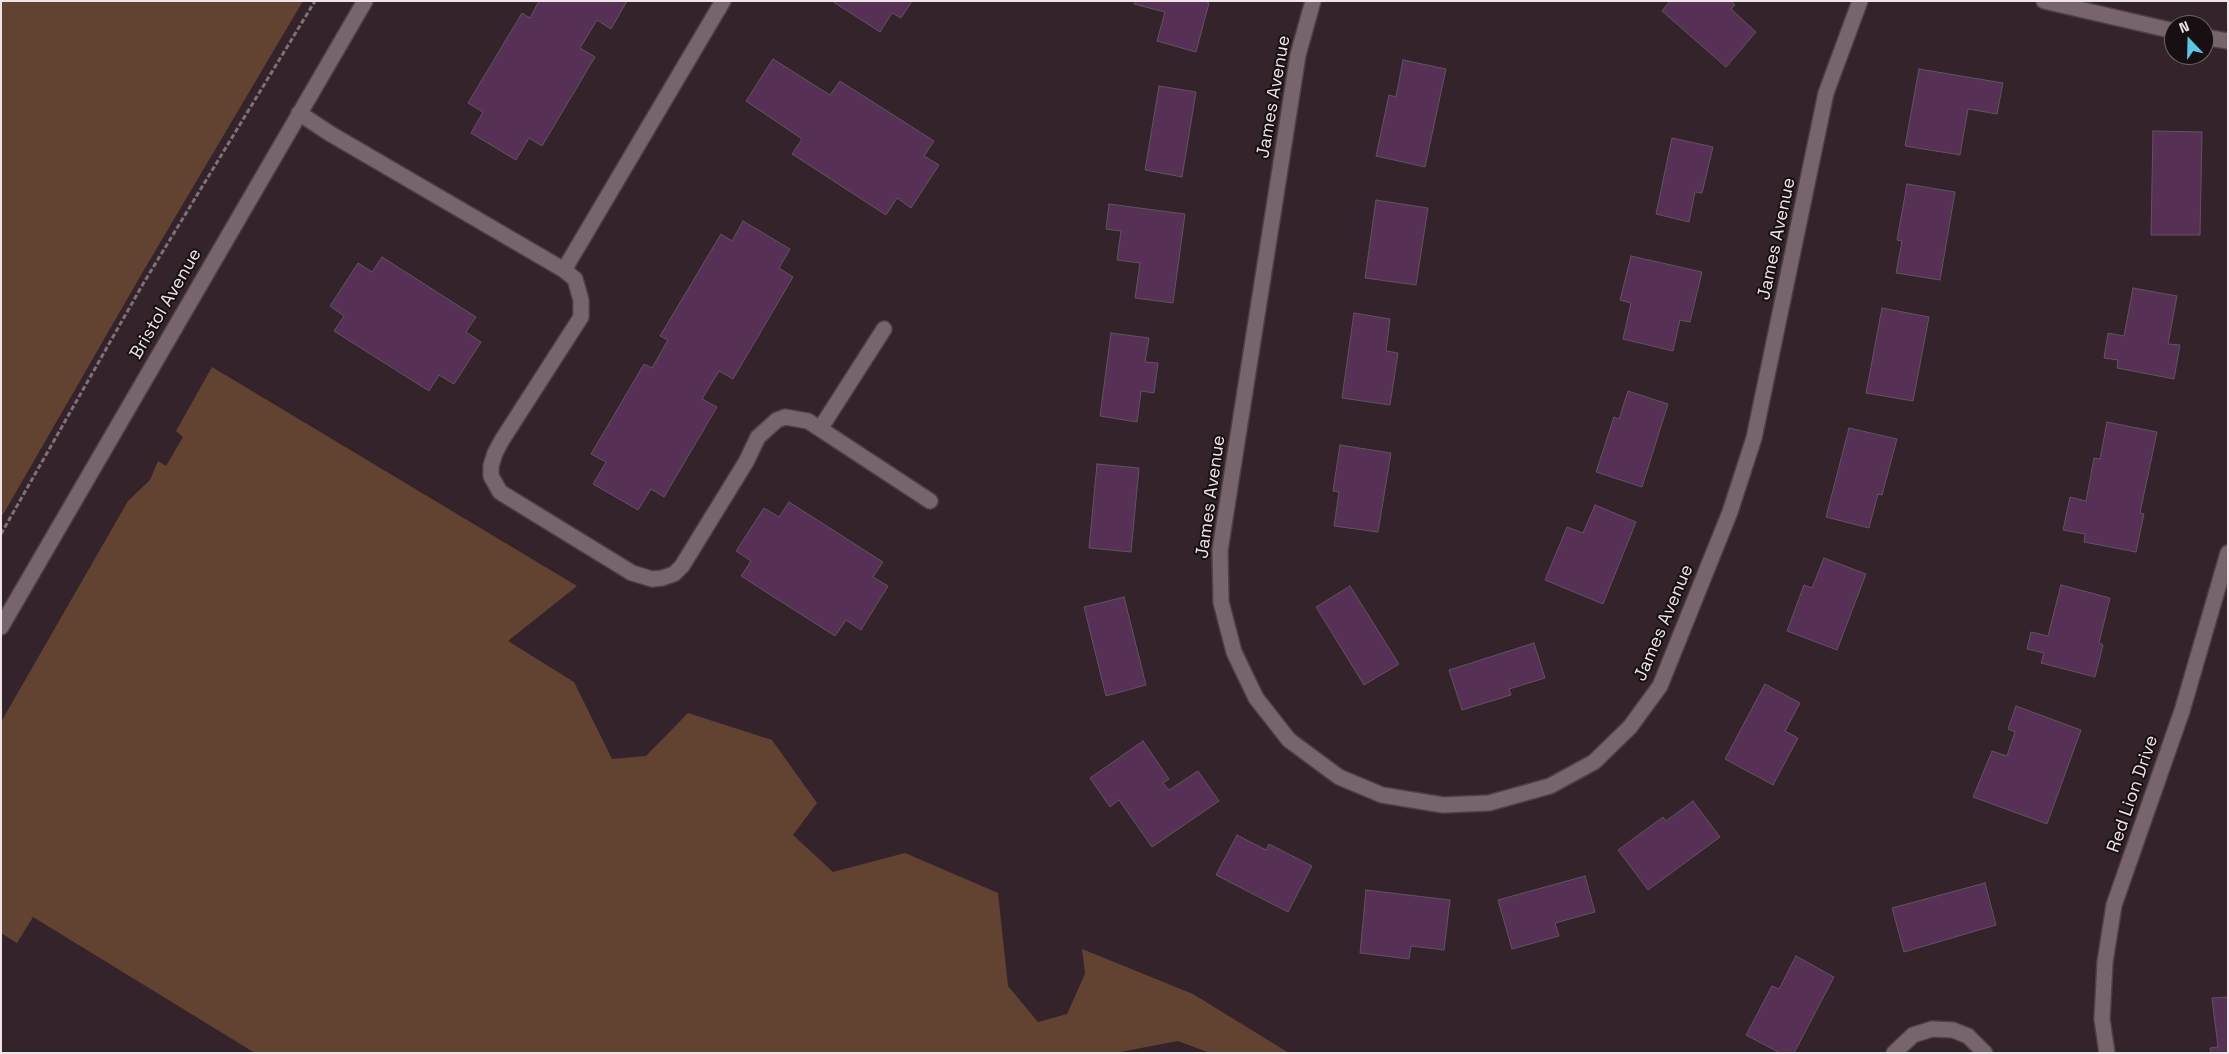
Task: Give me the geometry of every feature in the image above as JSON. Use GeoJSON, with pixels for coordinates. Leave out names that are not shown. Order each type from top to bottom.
{"type":"FeatureCollection","features":[{"type":"Feature","properties":{"kind":"street","name":"Bristol Avenue"},"geometry":{"type":"LineString","coordinates":[[1,627],[364,1]]}},
{"type":"Feature","properties":{"kind":"street"},"geometry":{"type":"LineString","coordinates":[[564,270],[723,1]]}},
{"type":"Feature","properties":{"kind":"street","name":"James Avenue"},"geometry":{"type":"LineString","coordinates":[[1313,1],[1298,55],[1220,550],[1221,602],[1234,652],[1256,698],[1289,740],[1339,777],[1382,795],[1443,806],[1489,803],[1550,786],[1594,762],[1624,733],[1660,686],[1730,512],[1754,438],[1826,93],[1860,1]]}},
{"type":"Feature","properties":{"kind":"street"},"geometry":{"type":"LineString","coordinates":[[2044,1],[2164,29]]}},
{"type":"Feature","properties":{"kind":"street"},"geometry":{"type":"LineString","coordinates":[[2214,39],[2228,41]]}},
{"type":"Feature","properties":{"kind":"street"},"geometry":{"type":"LineString","coordinates":[[299,113],[330,134],[564,270],[575,279],[582,300],[580,317],[495,453],[491,466],[491,476],[500,492],[632,573],[652,579],[674,574],[690,556],[758,438],[776,420],[794,418],[808,421],[930,501]]}},
{"type":"Feature","properties":{"kind":"street"},"geometry":{"type":"LineString","coordinates":[[820,429],[884,329]]}},
{"type":"Feature","properties":{"kind":"street","name":"Red Lion Drive"},"geometry":{"type":"LineString","coordinates":[[2107,1053],[2102,1018],[2105,962],[2114,905],[2221,600],[2228,553]]}},
{"type":"Feature","properties":{"kind":"street"},"geometry":{"type":"LineString","coordinates":[[1894,1053],[1913,1035],[1932,1029],[1953,1030],[1968,1036],[1985,1053]]}},
{"type":"Feature","properties":{"kind":"path"},"geometry":{"type":"LineString","coordinates":[[1,534],[143,284],[315,1]]}},
{"type":"Feature","properties":{"kind":"shaded area"},"geometry":{"type":"Polygon","coordinates":[[[1,1],[303,1],[141,275],[1,518],[1,1]]]}},
{"type":"Feature","properties":{"kind":"shaded area"},"geometry":{"type":"Polygon","coordinates":[[[212,367],[577,586],[508,641],[574,682],[612,759],[646,756],[688,713],[772,740],[817,803],[793,835],[833,872],[905,853],[998,893],[1008,986],[1038,1022],[1067,1014],[1085,974],[1082,949],[1193,994],[1289,1053],[1210,1053],[1178,1041],[1115,1053],[255,1053],[33,917],[17,943],[1,933],[1,722],[128,501],[150,480],[158,461],[166,466],[183,437],[176,431],[212,367]]]}},
{"type":"Feature","properties":{"kind":"building"},"geometry":{"type":"Polygon","coordinates":[[[539,1],[627,1],[611,29],[597,20],[580,48],[595,57],[542,146],[529,138],[516,160],[471,133],[483,112],[468,103],[522,13],[530,18],[539,1]]]}},
{"type":"Feature","properties":{"kind":"building"},"geometry":{"type":"Polygon","coordinates":[[[832,1],[912,1],[901,18],[892,13],[880,32],[832,1]]]}},
{"type":"Feature","properties":{"kind":"building"},"geometry":{"type":"Polygon","coordinates":[[[1135,1],[1205,1],[1209,3],[1196,52],[1157,41],[1165,12],[1134,4],[1135,1]]]}},
{"type":"Feature","properties":{"kind":"building"},"geometry":{"type":"Polygon","coordinates":[[[1670,1],[1731,1],[1735,5],[1731,9],[1756,32],[1726,67],[1662,11],[1670,1]]]}},
{"type":"Feature","properties":{"kind":"building"},"geometry":{"type":"Polygon","coordinates":[[[773,59],[830,95],[840,81],[934,141],[924,156],[939,165],[911,208],[897,198],[886,215],[792,154],[802,139],[746,101],[773,59]]]}},
{"type":"Feature","properties":{"kind":"building"},"geometry":{"type":"Polygon","coordinates":[[[1403,60],[1446,69],[1425,167],[1376,156],[1389,95],[1396,97],[1403,60]]]}},
{"type":"Feature","properties":{"kind":"building"},"geometry":{"type":"Polygon","coordinates":[[[1919,69],[2003,83],[1997,114],[1968,109],[1960,155],[1905,146],[1919,69]]]}},
{"type":"Feature","properties":{"kind":"building"},"geometry":{"type":"Polygon","coordinates":[[[1159,86],[1196,92],[1182,177],[1145,170],[1159,86]]]}},
{"type":"Feature","properties":{"kind":"building"},"geometry":{"type":"Polygon","coordinates":[[[2153,131],[2202,132],[2200,235],[2151,235],[2153,131]]]}},
{"type":"Feature","properties":{"kind":"building"},"geometry":{"type":"Polygon","coordinates":[[[1672,138],[1713,147],[1702,193],[1695,192],[1689,222],[1656,214],[1672,138]]]}},
{"type":"Feature","properties":{"kind":"building"},"geometry":{"type":"Polygon","coordinates":[[[1907,184],[1955,192],[1940,280],[1896,273],[1902,241],[1897,240],[1907,184]]]}},
{"type":"Feature","properties":{"kind":"building"},"geometry":{"type":"Polygon","coordinates":[[[1376,200],[1428,208],[1416,285],[1365,278],[1376,200]]]}},
{"type":"Feature","properties":{"kind":"building"},"geometry":{"type":"Polygon","coordinates":[[[1109,204],[1185,214],[1173,303],[1135,298],[1140,263],[1117,260],[1121,231],[1106,229],[1109,204]]]}},
{"type":"Feature","properties":{"kind":"building"},"geometry":{"type":"Polygon","coordinates":[[[743,221],[790,249],[779,268],[793,277],[733,379],[719,371],[702,399],[717,407],[664,497],[651,489],[638,510],[593,484],[606,462],[591,454],[644,364],[652,368],[668,340],[660,336],[721,234],[732,241],[743,221]]]}},
{"type":"Feature","properties":{"kind":"building"},"geometry":{"type":"Polygon","coordinates":[[[1631,256],[1702,272],[1690,322],[1680,320],[1673,351],[1623,339],[1631,303],[1620,300],[1631,256]]]}},
{"type":"Feature","properties":{"kind":"building"},"geometry":{"type":"Polygon","coordinates":[[[382,257],[476,317],[466,332],[481,342],[454,384],[439,375],[429,391],[334,331],[344,316],[330,306],[358,263],[372,272],[382,257]]]}},
{"type":"Feature","properties":{"kind":"building"},"geometry":{"type":"Polygon","coordinates":[[[2133,288],[2177,296],[2168,344],[2180,345],[2174,379],[2117,368],[2118,360],[2104,358],[2108,333],[2124,336],[2133,288]]]}},
{"type":"Feature","properties":{"kind":"building"},"geometry":{"type":"Polygon","coordinates":[[[1882,308],[1929,317],[1913,401],[1866,393],[1882,308]]]}},
{"type":"Feature","properties":{"kind":"building"},"geometry":{"type":"Polygon","coordinates":[[[1354,313],[1390,319],[1386,351],[1398,353],[1390,405],[1342,398],[1354,313]]]}},
{"type":"Feature","properties":{"kind":"building"},"geometry":{"type":"Polygon","coordinates":[[[1111,333],[1149,338],[1145,362],[1158,363],[1154,393],[1141,391],[1137,422],[1100,416],[1111,333]]]}},
{"type":"Feature","properties":{"kind":"building"},"geometry":{"type":"Polygon","coordinates":[[[1628,391],[1668,404],[1642,487],[1596,472],[1614,417],[1619,419],[1628,391]]]}},
{"type":"Feature","properties":{"kind":"building"},"geometry":{"type":"Polygon","coordinates":[[[2107,422],[2157,432],[2140,513],[2144,514],[2136,552],[2084,542],[2085,534],[2063,530],[2070,497],[2086,501],[2094,458],[2100,459],[2107,422]]]}},
{"type":"Feature","properties":{"kind":"building"},"geometry":{"type":"Polygon","coordinates":[[[1849,428],[1897,439],[1882,495],[1878,494],[1869,528],[1826,517],[1849,428]]]}},
{"type":"Feature","properties":{"kind":"building"},"geometry":{"type":"Polygon","coordinates":[[[1340,445],[1391,453],[1378,532],[1334,526],[1339,492],[1333,491],[1340,445]]]}},
{"type":"Feature","properties":{"kind":"building"},"geometry":{"type":"Polygon","coordinates":[[[1097,464],[1139,468],[1131,552],[1089,548],[1097,464]]]}},
{"type":"Feature","properties":{"kind":"building"},"geometry":{"type":"Polygon","coordinates":[[[789,502],[883,562],[873,577],[888,586],[861,630],[846,620],[835,636],[741,576],[751,561],[736,551],[764,508],[779,517],[789,502]]]}},
{"type":"Feature","properties":{"kind":"building"},"geometry":{"type":"Polygon","coordinates":[[[1595,505],[1636,522],[1603,604],[1545,580],[1567,527],[1583,533],[1595,505]]]}},
{"type":"Feature","properties":{"kind":"building"},"geometry":{"type":"Polygon","coordinates":[[[1824,558],[1866,574],[1837,650],[1787,631],[1804,585],[1812,588],[1824,558]]]}},
{"type":"Feature","properties":{"kind":"building"},"geometry":{"type":"Polygon","coordinates":[[[2061,585],[2110,598],[2099,643],[2103,645],[2095,677],[2041,663],[2044,653],[2027,649],[2031,632],[2048,636],[2061,585]]]}},
{"type":"Feature","properties":{"kind":"building"},"geometry":{"type":"Polygon","coordinates":[[[1350,586],[1399,664],[1364,685],[1316,607],[1350,586]]]}},
{"type":"Feature","properties":{"kind":"building"},"geometry":{"type":"Polygon","coordinates":[[[1124,597],[1146,685],[1106,696],[1084,607],[1124,597]]]}},
{"type":"Feature","properties":{"kind":"building"},"geometry":{"type":"Polygon","coordinates":[[[1534,643],[1545,678],[1509,689],[1511,695],[1462,710],[1449,670],[1534,643]]]}},
{"type":"Feature","properties":{"kind":"building"},"geometry":{"type":"Polygon","coordinates":[[[1765,684],[1800,703],[1785,731],[1798,738],[1773,785],[1725,759],[1765,684]]]}},
{"type":"Feature","properties":{"kind":"building"},"geometry":{"type":"Polygon","coordinates":[[[2016,706],[2081,730],[2047,824],[1973,797],[1992,751],[2007,756],[2015,732],[2008,729],[2016,706]]]}},
{"type":"Feature","properties":{"kind":"building"},"geometry":{"type":"Polygon","coordinates":[[[1143,741],[1169,779],[1163,783],[1169,790],[1198,771],[1219,801],[1152,847],[1119,800],[1110,807],[1090,778],[1143,741]]]}},
{"type":"Feature","properties":{"kind":"building"},"geometry":{"type":"Polygon","coordinates":[[[1693,801],[1720,837],[1648,890],[1618,850],[1663,817],[1666,821],[1693,801]]]}},
{"type":"Feature","properties":{"kind":"building"},"geometry":{"type":"Polygon","coordinates":[[[1237,835],[1266,850],[1269,844],[1312,866],[1288,912],[1216,875],[1237,835]]]}},
{"type":"Feature","properties":{"kind":"building"},"geometry":{"type":"Polygon","coordinates":[[[1585,876],[1595,912],[1555,923],[1559,936],[1512,949],[1498,900],[1585,876]]]}},
{"type":"Feature","properties":{"kind":"building"},"geometry":{"type":"Polygon","coordinates":[[[1985,883],[1996,925],[1904,952],[1892,908],[1985,883]]]}},
{"type":"Feature","properties":{"kind":"building"},"geometry":{"type":"Polygon","coordinates":[[[1366,890],[1450,900],[1444,950],[1411,946],[1409,959],[1360,953],[1366,890]]]}},
{"type":"Feature","properties":{"kind":"building"},"geometry":{"type":"Polygon","coordinates":[[[1796,956],[1834,977],[1794,1053],[1780,1053],[1746,1035],[1772,986],[1779,989],[1796,956]]]}},
{"type":"Feature","properties":{"kind":"building"},"geometry":{"type":"Polygon","coordinates":[[[2228,997],[2228,1053],[2211,1053],[2210,1048],[2218,1047],[2212,998],[2228,997]]]}}]}
